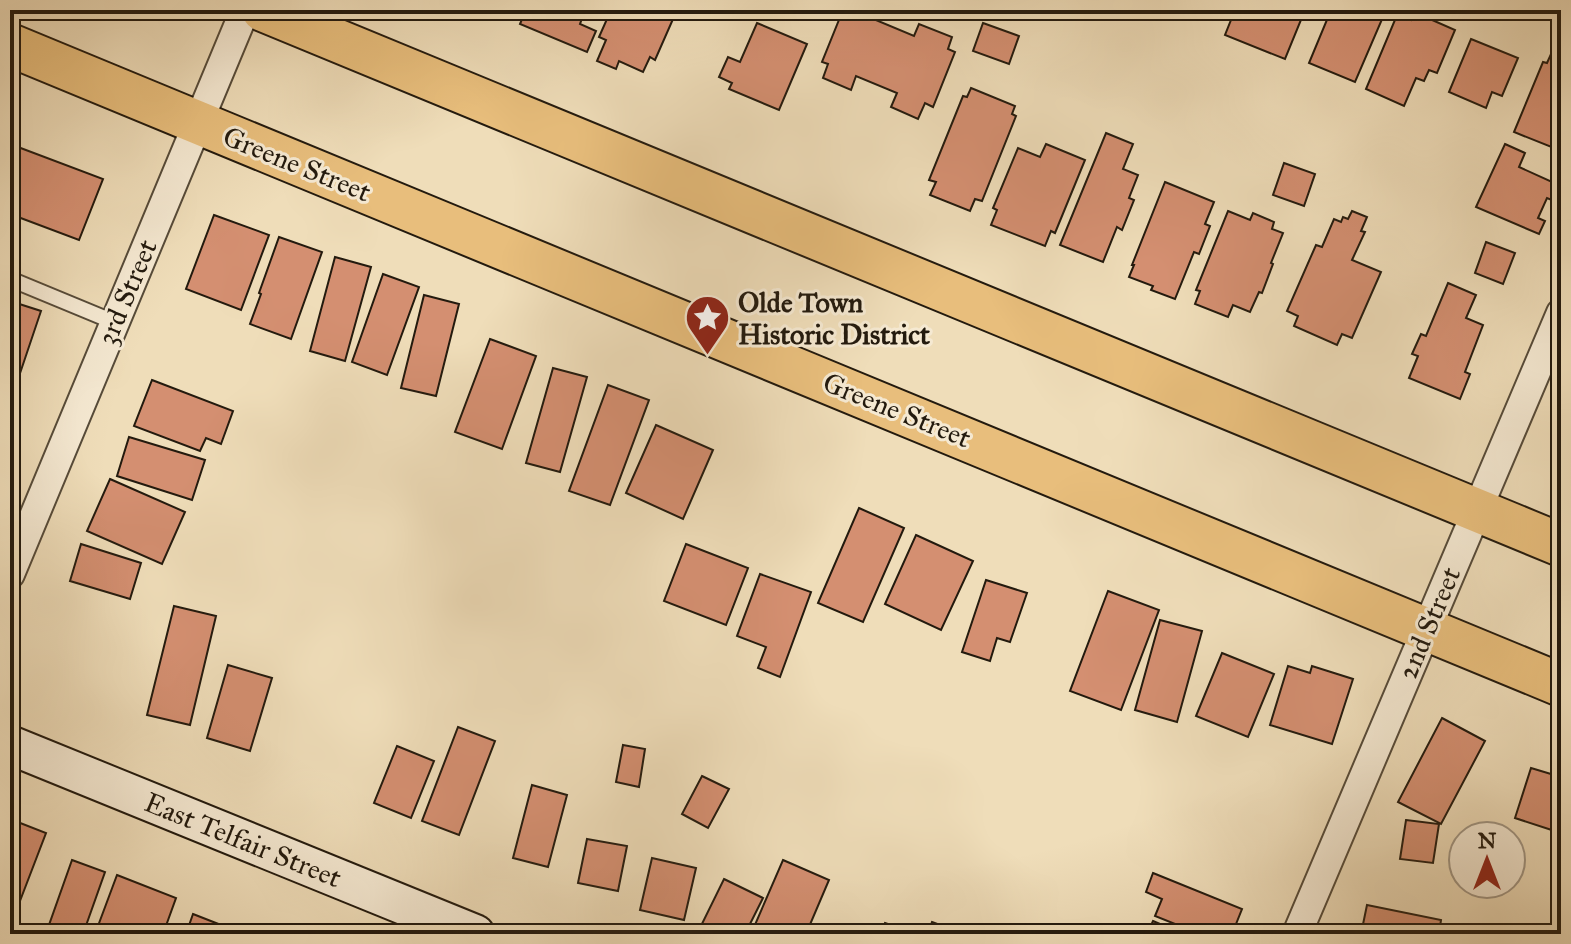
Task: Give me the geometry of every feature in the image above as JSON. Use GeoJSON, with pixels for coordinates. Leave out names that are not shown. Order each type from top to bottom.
{"type":"FeatureCollection","features":[{"type":"Feature","properties":{"kind":"main road"},"geometry":{"type":"LineString","coordinates":[[263,10],[1561,545]]}},
{"type":"Feature","properties":{"kind":"main road","name":"Greene Street"},"geometry":{"type":"LineString","coordinates":[[10,45],[1561,685]]}},
{"type":"Feature","properties":{"kind":"street","name":"3rd Street"},"geometry":{"type":"LineString","coordinates":[[10,574],[245,10]]}},
{"type":"Feature","properties":{"kind":"street","name":"2nd Street"},"geometry":{"type":"LineString","coordinates":[[1297,934],[1561,313]]}},
{"type":"Feature","properties":{"kind":"street","name":"East Telfair Street"},"geometry":{"type":"LineString","coordinates":[[10,745],[475,934]]}},
{"type":"Feature","properties":{"kind":"lane"},"geometry":{"type":"LineString","coordinates":[[10,279],[114,322]]}},
{"type":"Feature","properties":{"kind":"building"},"geometry":{"type":"Polygon","coordinates":[[[523,10],[585,10],[580,24],[596,31],[587,52],[520,24],[523,10]]]}},
{"type":"Feature","properties":{"kind":"building"},"geometry":{"type":"Polygon","coordinates":[[[611,10],[677,10],[655,60],[650,57],[643,72],[619,61],[616,69],[597,61],[606,40],[599,37],[611,10]]]}},
{"type":"Feature","properties":{"kind":"building"},"geometry":{"type":"Polygon","coordinates":[[[843,10],[852,10],[914,36],[919,24],[952,37],[948,49],[955,52],[933,107],[925,103],[918,119],[891,107],[897,93],[856,76],[851,90],[823,78],[828,64],[822,62],[843,10]]]}},
{"type":"Feature","properties":{"kind":"building"},"geometry":{"type":"Polygon","coordinates":[[[1235,10],[1305,10],[1285,59],[1225,35],[1235,10]]]}},
{"type":"Feature","properties":{"kind":"building"},"geometry":{"type":"Polygon","coordinates":[[[1331,10],[1386,10],[1355,82],[1309,63],[1331,10]]]}},
{"type":"Feature","properties":{"kind":"building"},"geometry":{"type":"Polygon","coordinates":[[[1414,12],[1455,30],[1437,73],[1429,70],[1424,81],[1416,78],[1404,106],[1366,89],[1397,15],[1411,20],[1414,12]]]}},
{"type":"Feature","properties":{"kind":"building"},"geometry":{"type":"Polygon","coordinates":[[[757,23],[807,44],[779,110],[729,89],[732,83],[719,77],[728,57],[740,62],[757,23]]]}},
{"type":"Feature","properties":{"kind":"building"},"geometry":{"type":"Polygon","coordinates":[[[983,23],[1019,36],[1009,64],[973,51],[983,23]]]}},
{"type":"Feature","properties":{"kind":"building"},"geometry":{"type":"Polygon","coordinates":[[[1471,39],[1518,58],[1502,96],[1492,92],[1486,108],[1449,92],[1471,39]]]}},
{"type":"Feature","properties":{"kind":"building"},"geometry":{"type":"Polygon","coordinates":[[[1551,54],[1561,58],[1559,150],[1514,132],[1543,62],[1547,63],[1551,54]]]}},
{"type":"Feature","properties":{"kind":"building"},"geometry":{"type":"Polygon","coordinates":[[[971,88],[1015,106],[1012,114],[1016,116],[982,201],[975,199],[970,211],[930,195],[936,182],[929,180],[963,96],[967,97],[971,88]]]}},
{"type":"Feature","properties":{"kind":"building"},"geometry":{"type":"Polygon","coordinates":[[[1106,133],[1133,144],[1123,169],[1138,175],[1129,198],[1134,200],[1122,230],[1117,227],[1103,262],[1060,245],[1106,133]]]}},
{"type":"Feature","properties":{"kind":"building"},"geometry":{"type":"Polygon","coordinates":[[[10,144],[103,179],[79,240],[10,214],[10,144]]]}},
{"type":"Feature","properties":{"kind":"building"},"geometry":{"type":"Polygon","coordinates":[[[1046,144],[1085,160],[1055,233],[1051,231],[1045,246],[991,225],[997,210],[993,208],[1018,148],[1040,157],[1046,144]]]}},
{"type":"Feature","properties":{"kind":"building"},"geometry":{"type":"Polygon","coordinates":[[[1505,144],[1525,153],[1519,167],[1561,186],[1554,201],[1547,198],[1538,218],[1545,221],[1539,234],[1476,207],[1505,144]]]}},
{"type":"Feature","properties":{"kind":"building"},"geometry":{"type":"Polygon","coordinates":[[[1284,163],[1315,174],[1304,206],[1273,195],[1284,163]]]}},
{"type":"Feature","properties":{"kind":"building"},"geometry":{"type":"Polygon","coordinates":[[[1165,182],[1214,202],[1205,224],[1210,226],[1199,254],[1194,252],[1175,299],[1129,277],[1165,182]]]}},
{"type":"Feature","properties":{"kind":"building"},"geometry":{"type":"Polygon","coordinates":[[[1228,211],[1250,220],[1253,213],[1274,222],[1272,229],[1283,233],[1262,293],[1259,292],[1250,312],[1233,305],[1228,317],[1195,304],[1200,291],[1196,290],[1228,211]]]}},
{"type":"Feature","properties":{"kind":"building"},"geometry":{"type":"Polygon","coordinates":[[[1352,211],[1367,217],[1361,231],[1365,232],[1352,260],[1381,272],[1352,338],[1342,334],[1337,345],[1294,326],[1298,316],[1287,311],[1316,245],[1322,247],[1334,219],[1341,222],[1343,217],[1348,219],[1352,211]]]}},
{"type":"Feature","properties":{"kind":"building"},"geometry":{"type":"Polygon","coordinates":[[[214,215],[269,235],[241,310],[186,289],[214,215]]]}},
{"type":"Feature","properties":{"kind":"building"},"geometry":{"type":"Polygon","coordinates":[[[279,237],[322,252],[291,339],[250,324],[279,237]]]}},
{"type":"Feature","properties":{"kind":"building"},"geometry":{"type":"Polygon","coordinates":[[[1486,242],[1515,253],[1503,284],[1475,273],[1486,242]]]}},
{"type":"Feature","properties":{"kind":"building"},"geometry":{"type":"Polygon","coordinates":[[[335,257],[371,267],[345,361],[310,351],[335,257]]]}},
{"type":"Feature","properties":{"kind":"building"},"geometry":{"type":"Polygon","coordinates":[[[383,274],[419,287],[387,375],[352,362],[383,274]]]}},
{"type":"Feature","properties":{"kind":"building"},"geometry":{"type":"Polygon","coordinates":[[[1448,283],[1476,295],[1466,318],[1483,325],[1465,372],[1470,374],[1460,399],[1409,378],[1418,356],[1412,354],[1421,334],[1426,336],[1448,283]]]}},
{"type":"Feature","properties":{"kind":"building"},"geometry":{"type":"Polygon","coordinates":[[[424,295],[459,304],[436,396],[401,388],[424,295]]]}},
{"type":"Feature","properties":{"kind":"building"},"geometry":{"type":"Polygon","coordinates":[[[10,301],[41,311],[10,403],[10,301]]]}},
{"type":"Feature","properties":{"kind":"building"},"geometry":{"type":"Polygon","coordinates":[[[490,339],[536,356],[502,449],[455,432],[490,339]]]}},
{"type":"Feature","properties":{"kind":"building"},"geometry":{"type":"Polygon","coordinates":[[[553,368],[587,377],[560,472],[526,463],[553,368]]]}},
{"type":"Feature","properties":{"kind":"building"},"geometry":{"type":"Polygon","coordinates":[[[152,380],[233,411],[221,444],[206,438],[200,451],[134,426],[152,380]]]}},
{"type":"Feature","properties":{"kind":"building"},"geometry":{"type":"Polygon","coordinates":[[[608,385],[649,400],[610,505],[569,491],[608,385]]]}},
{"type":"Feature","properties":{"kind":"building"},"geometry":{"type":"Polygon","coordinates":[[[656,425],[713,450],[683,519],[626,493],[656,425]]]}},
{"type":"Feature","properties":{"kind":"building"},"geometry":{"type":"Polygon","coordinates":[[[129,437],[205,460],[192,500],[117,476],[129,437]]]}},
{"type":"Feature","properties":{"kind":"building"},"geometry":{"type":"Polygon","coordinates":[[[110,479],[185,512],[162,564],[87,531],[110,479]]]}},
{"type":"Feature","properties":{"kind":"building"},"geometry":{"type":"Polygon","coordinates":[[[859,508],[904,528],[863,622],[818,603],[859,508]]]}},
{"type":"Feature","properties":{"kind":"building"},"geometry":{"type":"Polygon","coordinates":[[[916,535],[973,561],[941,630],[885,604],[916,535]]]}},
{"type":"Feature","properties":{"kind":"building"},"geometry":{"type":"Polygon","coordinates":[[[81,544],[141,563],[130,599],[70,581],[81,544]]]}},
{"type":"Feature","properties":{"kind":"building"},"geometry":{"type":"Polygon","coordinates":[[[686,544],[748,568],[726,625],[664,601],[686,544]]]}},
{"type":"Feature","properties":{"kind":"building"},"geometry":{"type":"Polygon","coordinates":[[[760,574],[811,592],[780,677],[758,668],[766,647],[737,636],[760,574]]]}},
{"type":"Feature","properties":{"kind":"building"},"geometry":{"type":"Polygon","coordinates":[[[986,580],[1027,593],[1010,642],[997,638],[990,661],[962,652],[986,580]]]}},
{"type":"Feature","properties":{"kind":"building"},"geometry":{"type":"Polygon","coordinates":[[[1108,591],[1159,610],[1121,710],[1070,691],[1108,591]]]}},
{"type":"Feature","properties":{"kind":"building"},"geometry":{"type":"Polygon","coordinates":[[[174,606],[216,616],[190,725],[147,715],[174,606]]]}},
{"type":"Feature","properties":{"kind":"building"},"geometry":{"type":"Polygon","coordinates":[[[1160,620],[1202,631],[1177,722],[1135,710],[1160,620]]]}},
{"type":"Feature","properties":{"kind":"building"},"geometry":{"type":"Polygon","coordinates":[[[1222,653],[1274,674],[1248,737],[1196,716],[1222,653]]]}},
{"type":"Feature","properties":{"kind":"building"},"geometry":{"type":"Polygon","coordinates":[[[228,665],[272,678],[250,751],[207,738],[228,665]]]}},
{"type":"Feature","properties":{"kind":"building"},"geometry":{"type":"Polygon","coordinates":[[[1288,666],[1310,673],[1312,666],[1353,679],[1332,744],[1270,725],[1288,666]]]}},
{"type":"Feature","properties":{"kind":"building"},"geometry":{"type":"Polygon","coordinates":[[[1442,718],[1485,741],[1441,824],[1398,802],[1442,718]]]}},
{"type":"Feature","properties":{"kind":"building"},"geometry":{"type":"Polygon","coordinates":[[[458,727],[495,741],[459,835],[422,821],[458,727]]]}},
{"type":"Feature","properties":{"kind":"building"},"geometry":{"type":"Polygon","coordinates":[[[623,745],[645,749],[639,787],[616,782],[623,745]]]}},
{"type":"Feature","properties":{"kind":"building"},"geometry":{"type":"Polygon","coordinates":[[[397,746],[434,761],[411,818],[374,803],[397,746]]]}},
{"type":"Feature","properties":{"kind":"building"},"geometry":{"type":"Polygon","coordinates":[[[1531,768],[1561,777],[1561,833],[1515,818],[1531,768]]]}},
{"type":"Feature","properties":{"kind":"building"},"geometry":{"type":"Polygon","coordinates":[[[702,776],[729,789],[708,828],[682,814],[702,776]]]}},
{"type":"Feature","properties":{"kind":"building"},"geometry":{"type":"Polygon","coordinates":[[[532,785],[567,795],[548,867],[513,858],[532,785]]]}},
{"type":"Feature","properties":{"kind":"building"},"geometry":{"type":"Polygon","coordinates":[[[10,819],[46,833],[10,927],[10,819]]]}},
{"type":"Feature","properties":{"kind":"building"},"geometry":{"type":"Polygon","coordinates":[[[1406,820],[1439,824],[1433,863],[1400,859],[1406,820]]]}},
{"type":"Feature","properties":{"kind":"building"},"geometry":{"type":"Polygon","coordinates":[[[587,839],[627,846],[618,891],[578,883],[587,839]]]}},
{"type":"Feature","properties":{"kind":"building"},"geometry":{"type":"Polygon","coordinates":[[[652,858],[696,868],[684,920],[640,910],[652,858]]]}},
{"type":"Feature","properties":{"kind":"building"},"geometry":{"type":"Polygon","coordinates":[[[72,860],[105,872],[83,934],[49,925],[72,860]]]}},
{"type":"Feature","properties":{"kind":"building"},"geometry":{"type":"Polygon","coordinates":[[[783,860],[829,880],[806,934],[751,934],[783,860]]]}},
{"type":"Feature","properties":{"kind":"building"},"geometry":{"type":"Polygon","coordinates":[[[1153,873],[1242,909],[1232,934],[1200,934],[1155,916],[1162,899],[1146,892],[1153,873]]]}},
{"type":"Feature","properties":{"kind":"building"},"geometry":{"type":"Polygon","coordinates":[[[117,875],[176,898],[163,934],[95,934],[117,875]]]}},
{"type":"Feature","properties":{"kind":"building"},"geometry":{"type":"Polygon","coordinates":[[[724,879],[763,898],[745,934],[697,934],[724,879]]]}},
{"type":"Feature","properties":{"kind":"building"},"geometry":{"type":"Polygon","coordinates":[[[1367,905],[1441,920],[1439,934],[1361,934],[1367,905]]]}},
{"type":"Feature","properties":{"kind":"building"},"geometry":{"type":"Polygon","coordinates":[[[193,914],[244,934],[186,934],[193,914]]]}},
{"type":"Feature","properties":{"kind":"building"},"geometry":{"type":"Polygon","coordinates":[[[1153,921],[1183,934],[1147,934],[1153,921]]]}},
{"type":"Feature","properties":{"kind":"building"},"geometry":{"type":"Polygon","coordinates":[[[932,922],[964,934],[928,934],[932,922]]]}},
{"type":"Feature","properties":{"kind":"building"},"geometry":{"type":"Polygon","coordinates":[[[885,923],[911,932],[881,934],[885,923]]]}},
{"type":"Feature","properties":{"kind":"place","name":"Olde Town Historic District"},"geometry":{"type":"Point","coordinates":[707,357]}}]}
